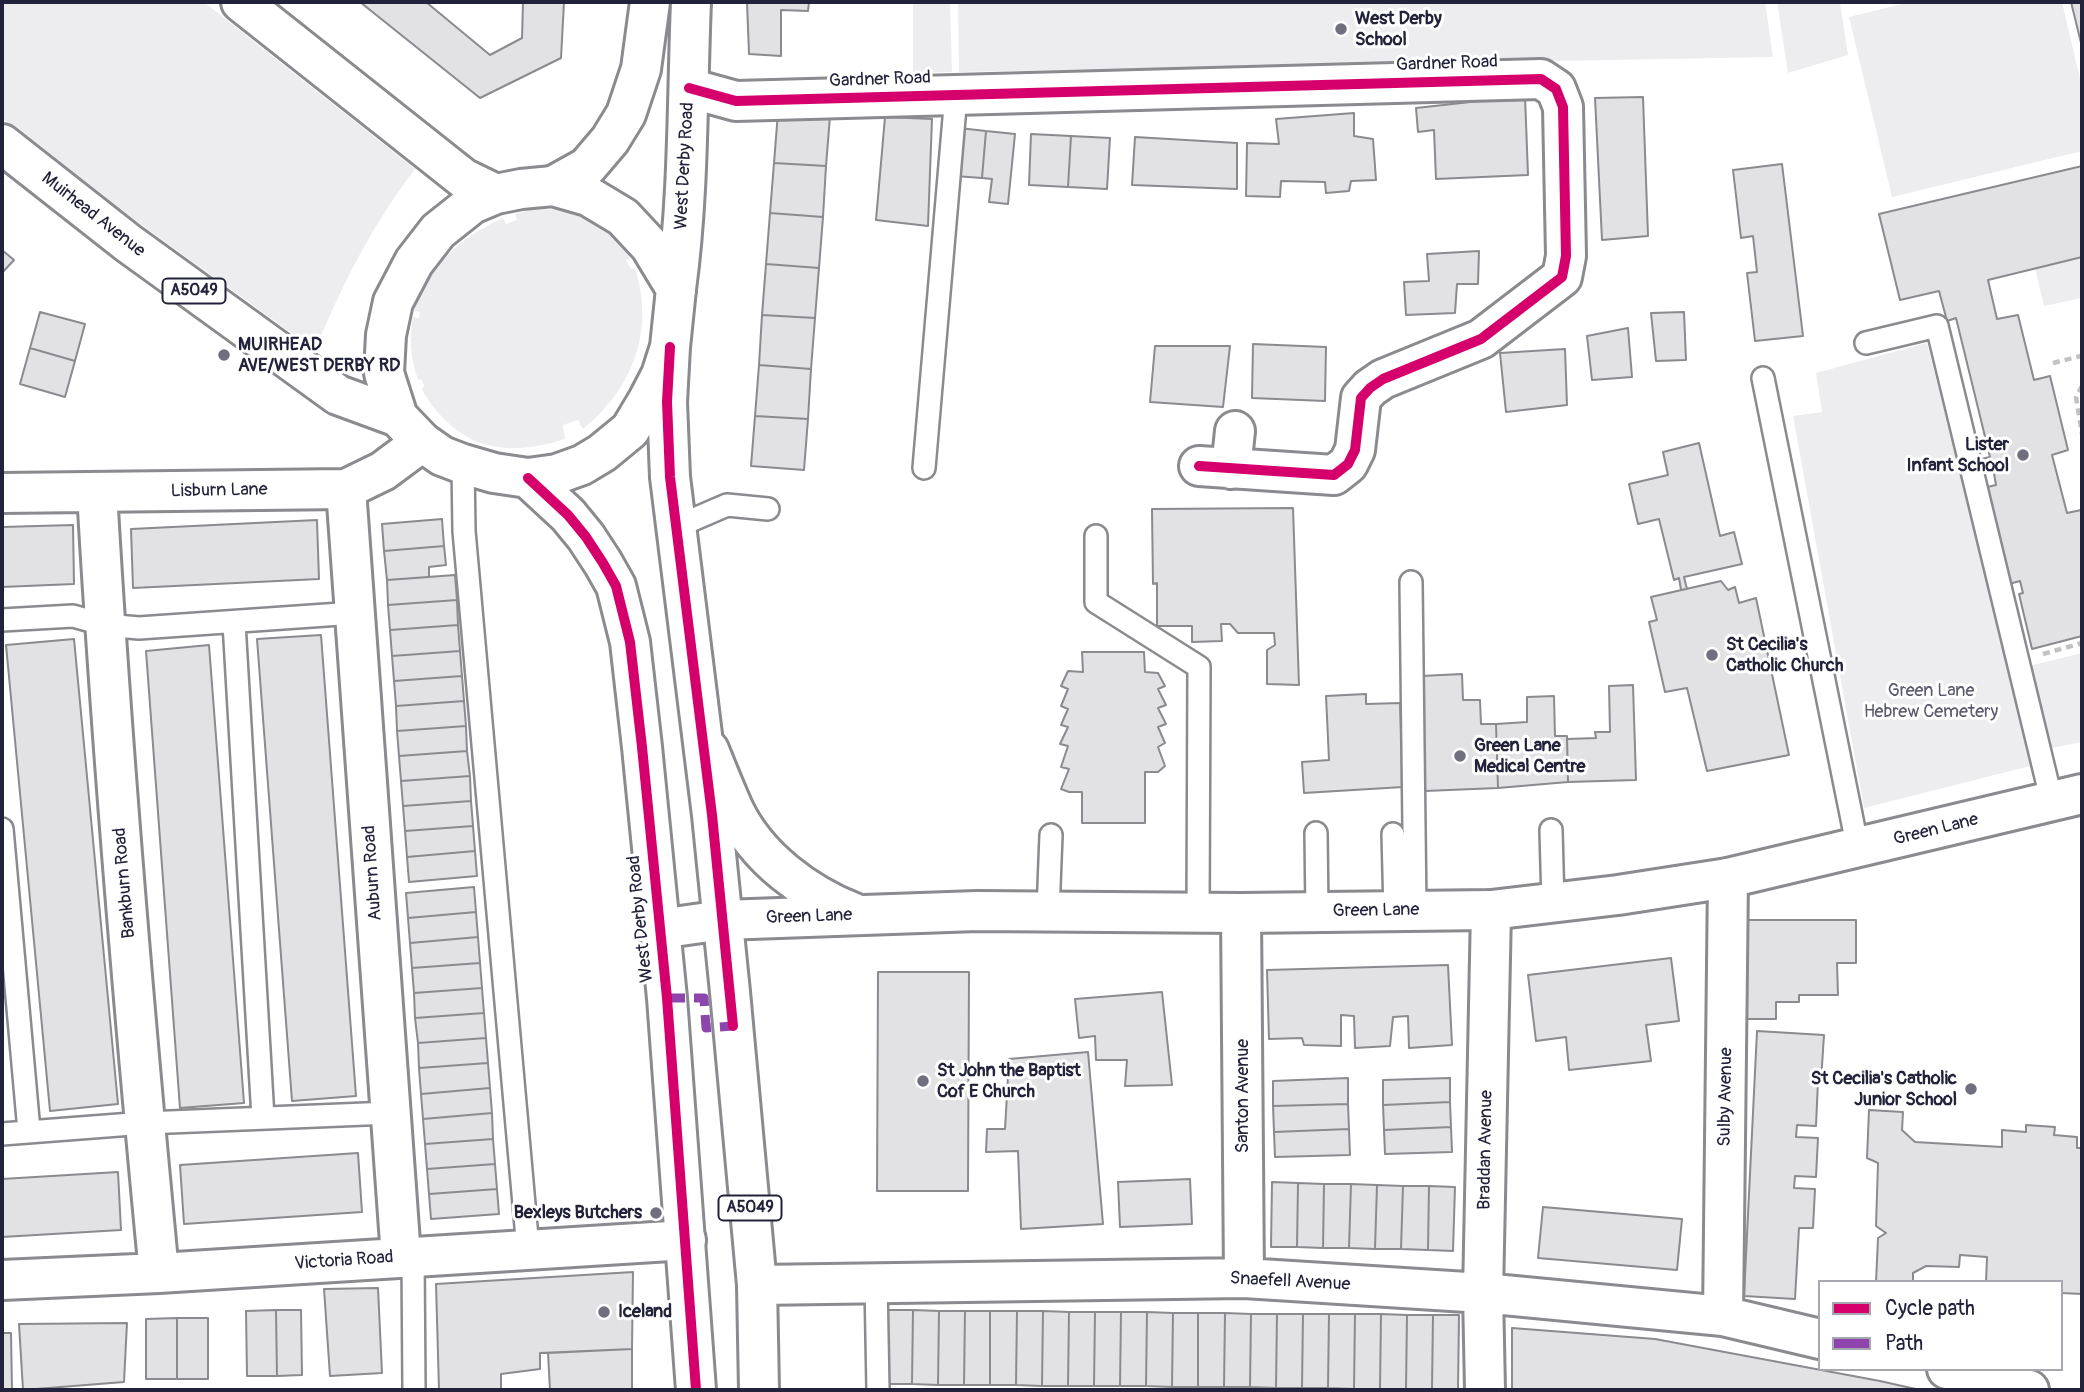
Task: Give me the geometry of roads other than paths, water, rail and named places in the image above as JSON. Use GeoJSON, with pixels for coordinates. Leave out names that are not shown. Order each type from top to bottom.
{"type":"FeatureCollection","features":[{"type":"Feature","properties":{"kind":"main road"},"geometry":{"type":"LineString","coordinates":[[241,2],[463,178],[496,194]]}},
{"type":"Feature","properties":{"kind":"main road"},"geometry":{"type":"LineString","coordinates":[[553,186],[587,167],[626,114],[641,69],[650,2]]}},
{"type":"Feature","properties":{"kind":"main road","name":"West Derby Road"},"geometry":{"type":"LineString","coordinates":[[676,289],[682,242],[691,2]]}},
{"type":"Feature","properties":{"kind":"main road","name":"Gardner Road"},"geometry":{"type":"LineString","coordinates":[[689,88],[736,102],[1541,79],[1556,89],[1563,107],[1566,256],[1562,277],[1481,339],[1383,379],[1370,388],[1360,398],[1355,450],[1348,464],[1335,475],[1215,467],[1235,431]]}},
{"type":"Feature","properties":{"kind":"main road","name":"Muirhead Avenue"},"geometry":{"type":"LineString","coordinates":[[2,144],[128,243],[338,396],[410,429]]}},
{"type":"Feature","properties":{"kind":"main road"},"geometry":{"type":"LineString","coordinates":[[410,429],[384,373],[386,335],[393,302],[414,262],[438,231],[472,204],[496,194],[522,188],[553,186],[588,196],[623,217],[650,246],[676,289]]}},
{"type":"Feature","properties":{"kind":"main road","name":"A5049"},"geometry":{"type":"LineString","coordinates":[[676,289],[670,347],[667,436],[670,477],[723,920],[757,1285],[759,1390]]}},
{"type":"Feature","properties":{"kind":"main road","name":"A5049"},"geometry":{"type":"LineString","coordinates":[[410,429],[442,456],[463,464],[494,473],[528,478],[556,474],[582,465],[630,430],[649,400],[670,347]]}},
{"type":"Feature","properties":{"kind":"main road","name":"Lisburn Lane"},"geometry":{"type":"LineString","coordinates":[[2,493],[346,489],[383,471],[410,429]]}},
{"type":"Feature","properties":{"kind":"main road","name":"West Derby Road"},"geometry":{"type":"LineString","coordinates":[[528,478],[550,497],[586,537],[616,586],[630,642],[667,999],[696,1390]]}},
{"type":"Feature","properties":{"kind":"main road","name":"Auburn Road"},"geometry":{"type":"LineString","coordinates":[[346,489],[390,1113],[407,1257]]}},
{"type":"Feature","properties":{"kind":"main road","name":"Bankburn Road"},"geometry":{"type":"LineString","coordinates":[[97,492],[105,625],[159,1273]]}},
{"type":"Feature","properties":{"kind":"main road"},"geometry":{"type":"LineString","coordinates":[[701,732],[735,812],[765,852],[790,878],[816,895],[859,915]]}},
{"type":"Feature","properties":{"kind":"main road","name":"Green Lane"},"geometry":{"type":"LineString","coordinates":[[659,929],[723,920],[977,911],[1241,913],[1491,909],[1618,895],[1728,878],[2067,798]]}},
{"type":"Feature","properties":{"kind":"main road","name":"Sulby Avenue"},"geometry":{"type":"LineString","coordinates":[[1723,1316],[1728,878]]}},
{"type":"Feature","properties":{"kind":"main road","name":"Braddan Avenue"},"geometry":{"type":"LineString","coordinates":[[1485,1390],[1483,1293],[1491,909]]}},
{"type":"Feature","properties":{"kind":"main road","name":"Santon Avenue"},"geometry":{"type":"LineString","coordinates":[[1241,913],[1244,1278]]}},
{"type":"Feature","properties":{"kind":"main road","name":"Victoria Road"},"geometry":{"type":"LineString","coordinates":[[2,1280],[159,1273],[686,1240]]}},
{"type":"Feature","properties":{"kind":"main road","name":"Snaefell Avenue"},"geometry":{"type":"LineString","coordinates":[[757,1285],[1244,1278],[1483,1293],[1723,1316],[1818,1339]]}},
{"type":"Feature","properties":{"kind":"main road"},"geometry":{"type":"LineString","coordinates":[[1955,1371],[2029,1390]]}},
{"type":"Feature","properties":{"kind":"lane"},"geometry":{"type":"LineString","coordinates":[[923,468],[956,95]]}},
{"type":"Feature","properties":{"kind":"lane"},"geometry":{"type":"LineString","coordinates":[[1866,342],[1937,326],[2017,660],[2067,798]]}},
{"type":"Feature","properties":{"kind":"lane"},"geometry":{"type":"LineString","coordinates":[[1763,378],[1858,849]]}},
{"type":"Feature","properties":{"kind":"lane"},"geometry":{"type":"LineString","coordinates":[[463,464],[464,531],[528,1249]]}},
{"type":"Feature","properties":{"kind":"lane"},"geometry":{"type":"LineString","coordinates":[[676,527],[727,505],[768,509]]}},
{"type":"Feature","properties":{"kind":"lane"},"geometry":{"type":"LineString","coordinates":[[1096,536],[1096,602],[1199,667],[1198,913]]}},
{"type":"Feature","properties":{"kind":"lane"},"geometry":{"type":"LineString","coordinates":[[1405,911],[1414,831],[1411,582]]}},
{"type":"Feature","properties":{"kind":"lane"},"geometry":{"type":"LineString","coordinates":[[2,620],[73,616],[105,625],[139,628],[355,613]]}},
{"type":"Feature","properties":{"kind":"lane"},"geometry":{"type":"LineString","coordinates":[[234,623],[263,1118]]}},
{"type":"Feature","properties":{"kind":"lane"},"geometry":{"type":"LineString","coordinates":[[2,829],[29,1131]]}},
{"type":"Feature","properties":{"kind":"lane"},"geometry":{"type":"LineString","coordinates":[[1551,830],[1553,903]]}},
{"type":"Feature","properties":{"kind":"lane"},"geometry":{"type":"LineString","coordinates":[[1316,833],[1317,912]]}},
{"type":"Feature","properties":{"kind":"lane"},"geometry":{"type":"LineString","coordinates":[[1392,834],[1405,911]]}},
{"type":"Feature","properties":{"kind":"lane"},"geometry":{"type":"LineString","coordinates":[[1048,912],[1051,835]]}},
{"type":"Feature","properties":{"kind":"lane"},"geometry":{"type":"LineString","coordinates":[[2,1134],[145,1122],[390,1113]]}},
{"type":"Feature","properties":{"kind":"lane"},"geometry":{"type":"LineString","coordinates":[[407,1257],[414,1390]]}},
{"type":"Feature","properties":{"kind":"lane"},"geometry":{"type":"LineString","coordinates":[[876,1283],[878,1390]]}},
{"type":"Feature","properties":{"kind":"place","name":"West Derby School"},"geometry":{"type":"Point","coordinates":[1341,29]}},
{"type":"Feature","properties":{"kind":"place","name":"MUIRHEAD AVE/WEST DERBY RD"},"geometry":{"type":"Point","coordinates":[224,355]}},
{"type":"Feature","properties":{"kind":"place","name":"Lister Infant School"},"geometry":{"type":"Point","coordinates":[2023,455]}},
{"type":"Feature","properties":{"kind":"place","name":"St Cecilia's Catholic Church"},"geometry":{"type":"Point","coordinates":[1712,655]}},
{"type":"Feature","properties":{"kind":"place","name":"Green Lane Medical Centre"},"geometry":{"type":"Point","coordinates":[1460,756]}},
{"type":"Feature","properties":{"kind":"place","name":"St John the Baptist Cof E Church"},"geometry":{"type":"Point","coordinates":[923,1081]}},
{"type":"Feature","properties":{"kind":"place","name":"St Cecilia's Catholic Junior School"},"geometry":{"type":"Point","coordinates":[1971,1089]}},
{"type":"Feature","properties":{"kind":"place","name":"Bexleys Butchers"},"geometry":{"type":"Point","coordinates":[656,1213]}},
{"type":"Feature","properties":{"kind":"place","name":"Iceland"},"geometry":{"type":"Point","coordinates":[604,1312]}},
{"type":"Feature","properties":{"kind":"park label","name":"Green Lane Hebrew Cemetery"},"geometry":{"type":"Point","coordinates":[1931,701]}}]}
